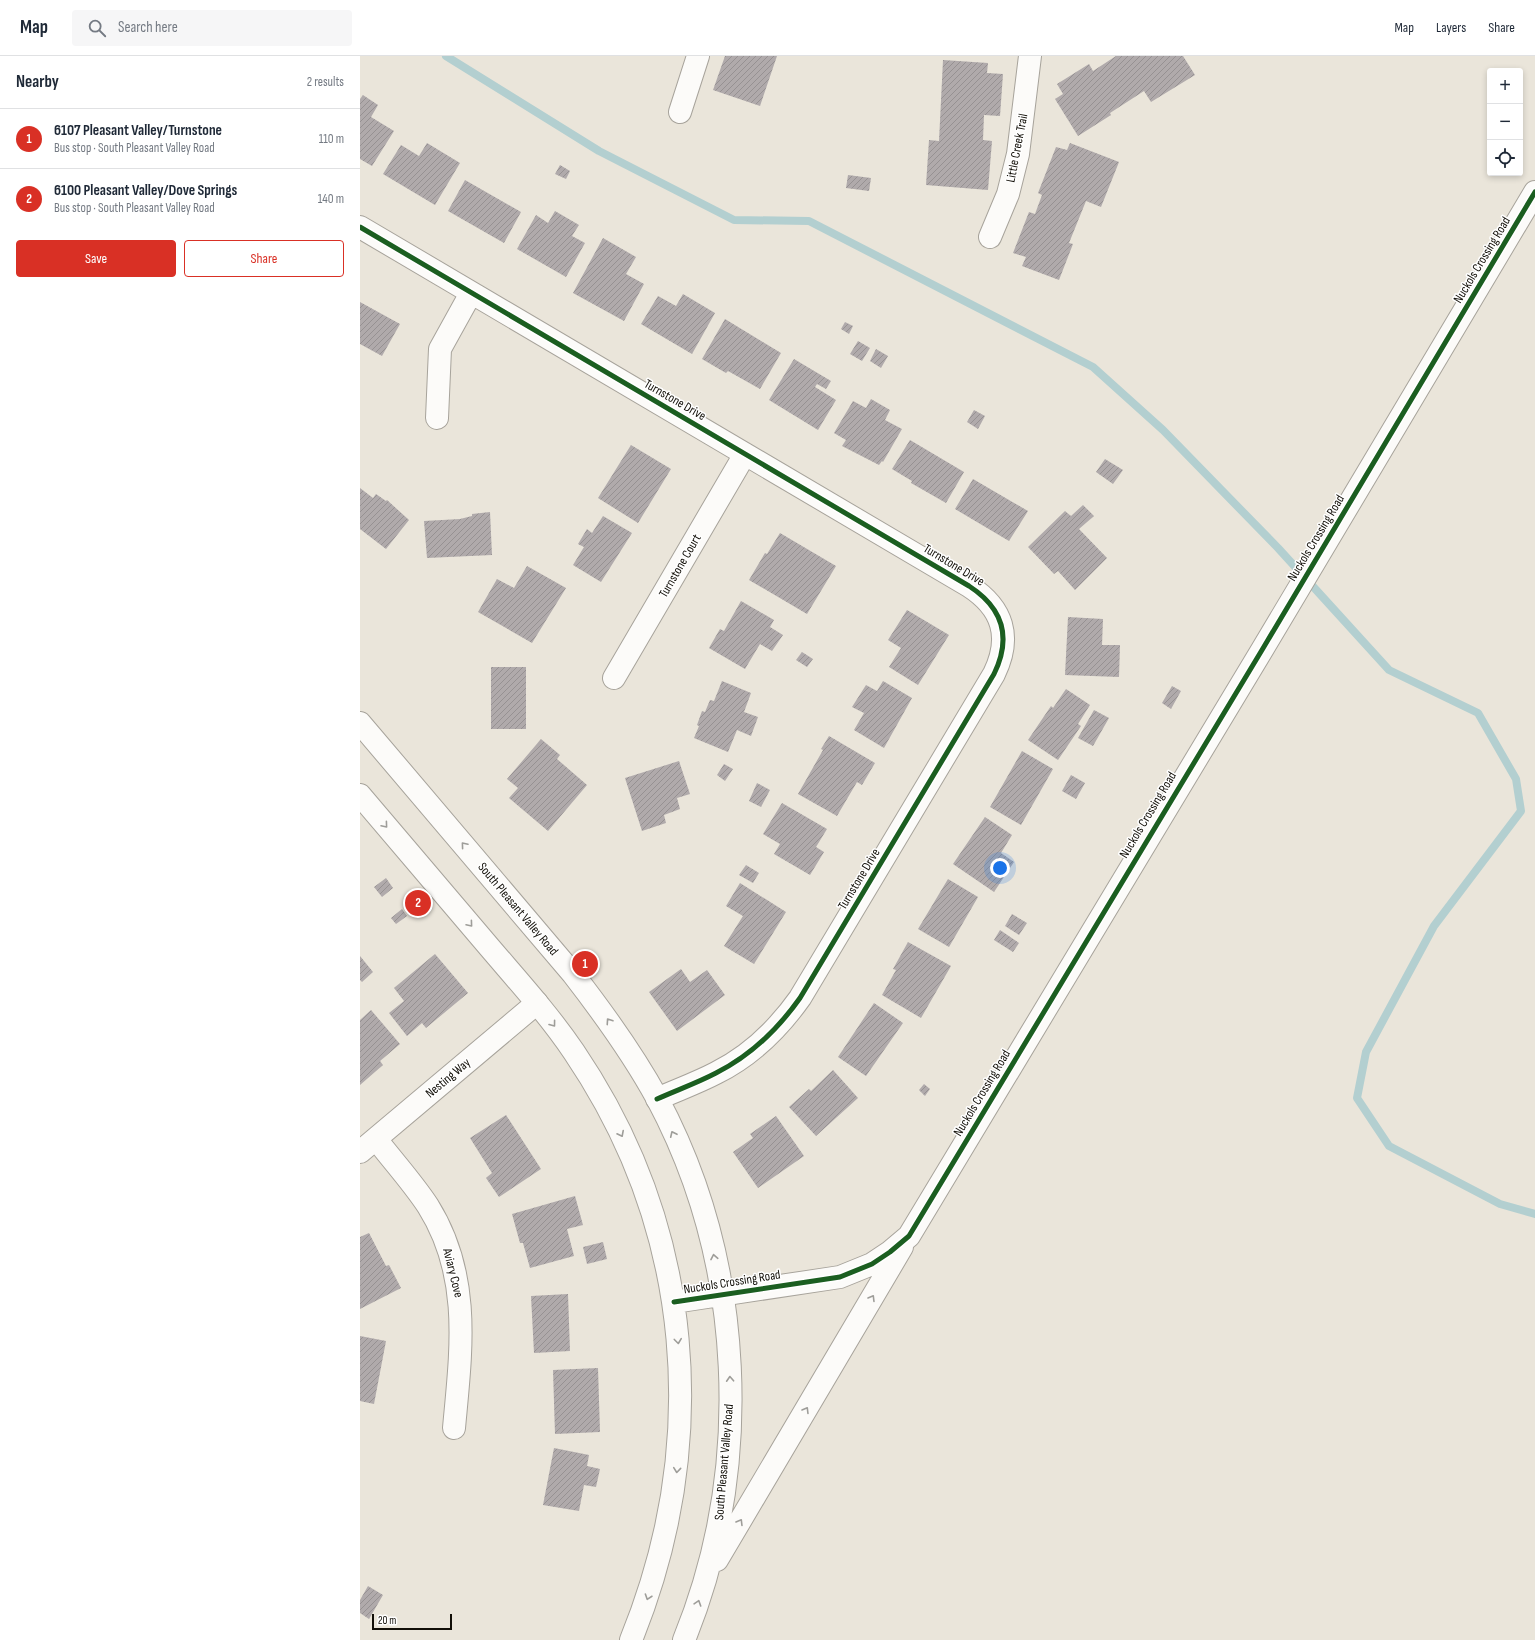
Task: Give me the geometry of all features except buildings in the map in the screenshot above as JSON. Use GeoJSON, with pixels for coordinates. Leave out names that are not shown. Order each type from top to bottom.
{"type":"FeatureCollection","features":[{"type":"Feature","properties":{"kind":"street"},"geometry":{"type":"LineString","coordinates":[[680,112],[698,56]]}},
{"type":"Feature","properties":{"kind":"street","name":"Little Creek Trail"},"geometry":{"type":"LineString","coordinates":[[990,237],[1008,194],[1018,154],[1030,56]]}},
{"type":"Feature","properties":{"kind":"street","name":"Nuckols Crossing Road"},"geometry":{"type":"LineString","coordinates":[[674,1302],[840,1276],[872,1264],[890,1252],[909,1236],[1262,650],[1535,192]]}},
{"type":"Feature","properties":{"kind":"street","name":"Turnstone Drive"},"geometry":{"type":"LineString","coordinates":[[360,227],[982,594],[991,603],[998,615],[1002,628],[1002,652],[996,668],[982,694],[800,998],[784,1020],[766,1038],[742,1058],[717,1073],[657,1099]]}},
{"type":"Feature","properties":{"kind":"street"},"geometry":{"type":"LineString","coordinates":[[437,418],[440,349],[471,293]]}},
{"type":"Feature","properties":{"kind":"street","name":"Turnstone Court"},"geometry":{"type":"LineString","coordinates":[[614,678],[745,454]]}},
{"type":"Feature","properties":{"kind":"street","name":"South Pleasant Valley Road"},"geometry":{"type":"LineString","coordinates":[[360,723],[574,974],[604,1013],[628,1049],[657,1099],[680,1147],[698,1197],[713,1248],[722,1295],[728,1345],[731,1393],[730,1436],[719,1525],[706,1580],[684,1640]]}},
{"type":"Feature","properties":{"kind":"street"},"geometry":{"type":"LineString","coordinates":[[360,795],[537,1003],[574,1051],[601,1095],[624,1140],[644,1188],[659,1236],[674,1302],[680,1349],[680,1440],[675,1483],[661,1555],[643,1611],[631,1640]]}},
{"type":"Feature","properties":{"kind":"street","name":"Nesting Way"},"geometry":{"type":"LineString","coordinates":[[368,1146],[537,1003]]}},
{"type":"Feature","properties":{"kind":"street","name":"Aviary Cove"},"geometry":{"type":"LineString","coordinates":[[368,1146],[428,1206],[440,1230],[454,1269],[460,1294],[462,1338],[454,1428]]}},
{"type":"Feature","properties":{"kind":"street"},"geometry":{"type":"LineString","coordinates":[[706,1580],[909,1236]]}},
{"type":"Feature","properties":{"kind":"waterway"},"geometry":{"type":"LineString","coordinates":[[446,56],[599,151],[734,220],[809,221],[1093,367],[1163,430],[1278,548],[1389,670],[1478,713],[1516,779],[1521,811],[1434,926],[1366,1052],[1357,1098],[1389,1146],[1500,1204],[1535,1214]]}},
{"type":"Feature","properties":{"kind":"cycle path"},"geometry":{"type":"LineString","coordinates":[[674,1302],[840,1277],[872,1264],[890,1252],[909,1236],[1262,650],[1535,192]]}},
{"type":"Feature","properties":{"kind":"cycle path"},"geometry":{"type":"LineString","coordinates":[[360,227],[969,586],[990,604],[997,614],[1001,624],[1003,636],[1002,648],[994,674],[800,998],[773,1031],[752,1050],[709,1077],[657,1099]]}},
{"type":"Feature","properties":{"kind":"place","name":"6100 Pleasant Valley/Dove Springs"},"geometry":{"type":"Point","coordinates":[418,903]}},
{"type":"Feature","properties":{"kind":"place","name":"6107 Pleasant Valley/Turnstone"},"geometry":{"type":"Point","coordinates":[585,964]}}]}
